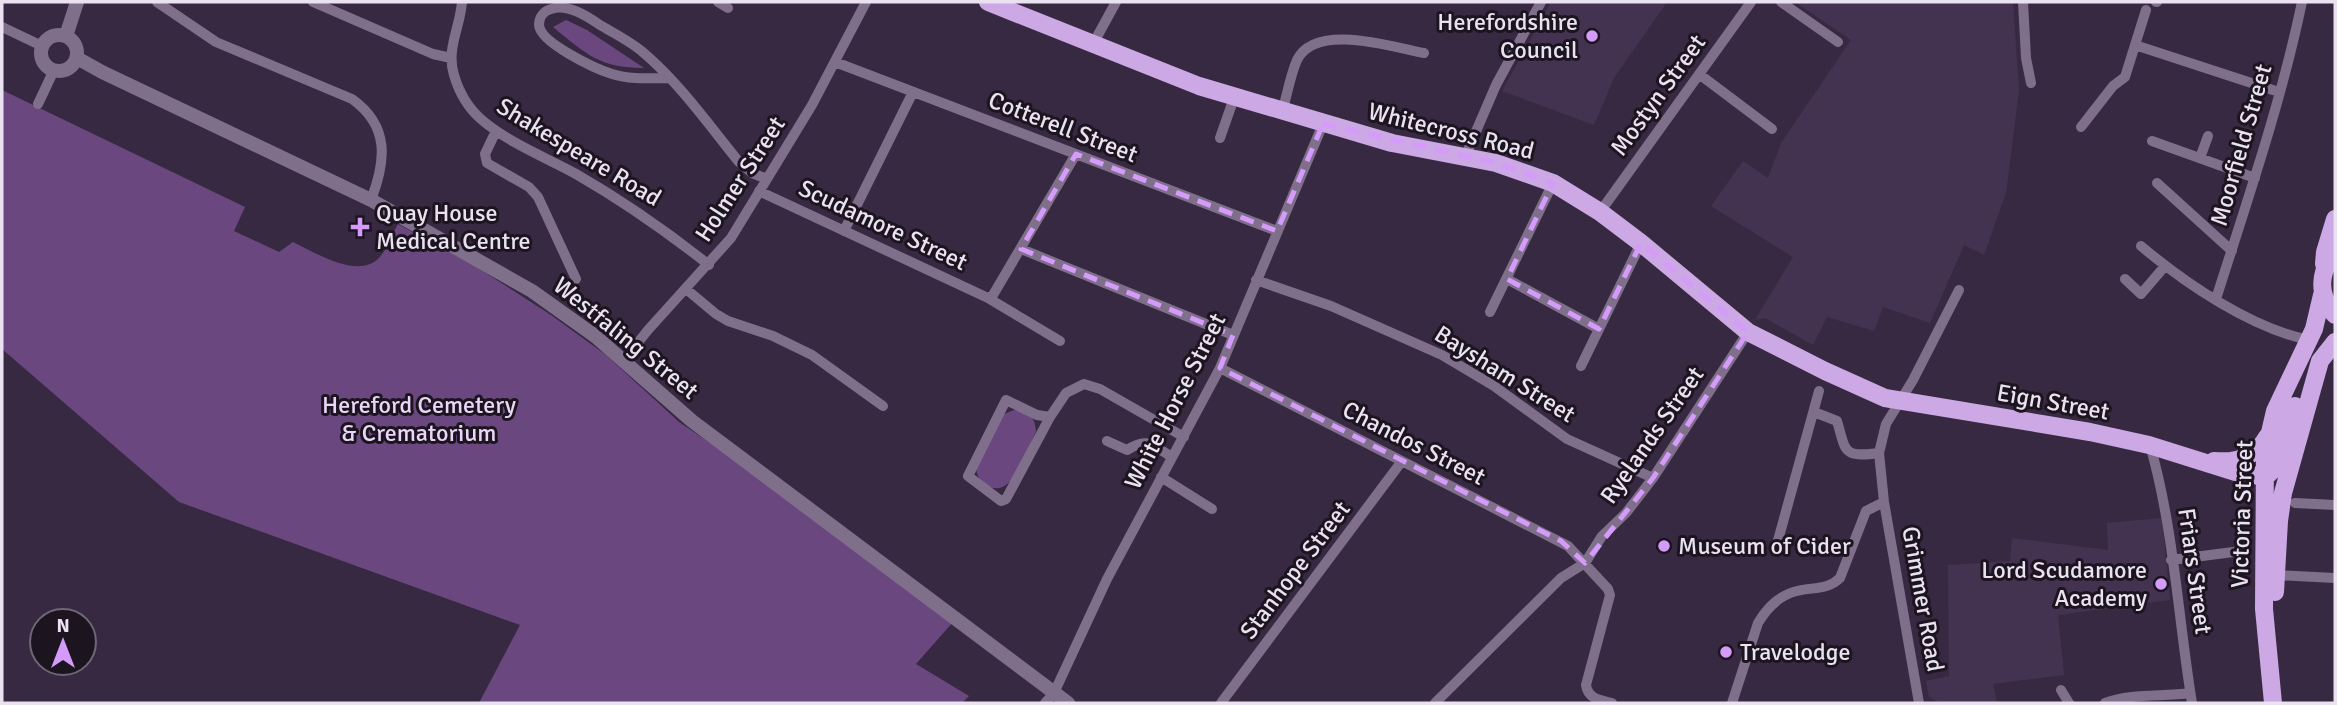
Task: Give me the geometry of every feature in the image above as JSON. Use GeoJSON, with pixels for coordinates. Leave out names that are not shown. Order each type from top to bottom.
{"type":"FeatureCollection","features":[{"type":"Feature","properties":{"kind":"highway","name":"Whitecross Road"},"geometry":{"type":"LineString","coordinates":[[988,2],[1234,98],[1392,143],[1496,163],[1553,183],[1600,212],[1641,243],[1748,331],[1868,392],[1899,402]]}},
{"type":"Feature","properties":{"kind":"highway","name":"Victoria Street"},"geometry":{"type":"LineString","coordinates":[[2273,703],[2264,609],[2264,477],[2269,433],[2283,392],[2309,340],[2322,295],[2325,252],[2335,219]]}},
{"type":"Feature","properties":{"kind":"highway"},"geometry":{"type":"LineString","coordinates":[[2324,271],[2335,253]]}},
{"type":"Feature","properties":{"kind":"highway"},"geometry":{"type":"LineString","coordinates":[[2322,295],[2335,315]]}},
{"type":"Feature","properties":{"kind":"highway","name":"Victoria Street"},"geometry":{"type":"LineString","coordinates":[[2285,703],[2275,609],[2280,505],[2320,361],[2335,342]]}},
{"type":"Feature","properties":{"kind":"highway"},"geometry":{"type":"LineString","coordinates":[[2264,477],[2271,474],[2279,463],[2294,409],[2320,361]]}},
{"type":"Feature","properties":{"kind":"highway","name":"Eign Street"},"geometry":{"type":"LineString","coordinates":[[1899,402],[2066,428],[2149,445],[2235,472],[2264,477]]}},
{"type":"Feature","properties":{"kind":"highway","name":"Eign Street"},"geometry":{"type":"LineString","coordinates":[[2196,459],[2220,462],[2248,457],[2258,451],[2269,433]]}},
{"type":"Feature","properties":{"kind":"street"},"geometry":{"type":"LineString","coordinates":[[66,36],[77,2]]}},
{"type":"Feature","properties":{"kind":"street"},"geometry":{"type":"LineString","coordinates":[[157,2],[216,42],[352,99],[362,106],[376,125],[382,144],[382,164],[371,200]]}},
{"type":"Feature","properties":{"kind":"street"},"geometry":{"type":"LineString","coordinates":[[313,2],[433,54],[451,58],[462,2]]}},
{"type":"Feature","properties":{"kind":"street"},"geometry":{"type":"LineString","coordinates":[[718,2],[728,8]]}},
{"type":"Feature","properties":{"kind":"street","name":"Holmer Street"},"geometry":{"type":"LineString","coordinates":[[624,360],[731,238],[812,106],[866,2]]}},
{"type":"Feature","properties":{"kind":"street"},"geometry":{"type":"LineString","coordinates":[[1093,44],[1116,2]]}},
{"type":"Feature","properties":{"kind":"street"},"geometry":{"type":"LineString","coordinates":[[1465,157],[1496,85],[1541,2]]}},
{"type":"Feature","properties":{"kind":"street","name":"Mostyn Street"},"geometry":{"type":"LineString","coordinates":[[1600,212],[1751,2]]}},
{"type":"Feature","properties":{"kind":"street"},"geometry":{"type":"LineString","coordinates":[[1781,2],[1838,42]]}},
{"type":"Feature","properties":{"kind":"street"},"geometry":{"type":"LineString","coordinates":[[2023,2],[2026,58],[2031,83]]}},
{"type":"Feature","properties":{"kind":"street","name":"Moorfield Street"},"geometry":{"type":"LineString","coordinates":[[2216,299],[2255,178],[2302,2]]}},
{"type":"Feature","properties":{"kind":"street"},"geometry":{"type":"LineString","coordinates":[[670,78],[637,78],[613,74],[587,64],[561,49],[542,33],[539,25],[541,17],[547,10],[555,7],[572,9],[642,52],[670,78],[739,162],[752,173],[767,179]]}},
{"type":"Feature","properties":{"kind":"street"},"geometry":{"type":"LineString","coordinates":[[2081,127],[2113,86],[2125,77],[2146,9]]}},
{"type":"Feature","properties":{"kind":"street"},"geometry":{"type":"LineString","coordinates":[[2,27],[42,46]]}},
{"type":"Feature","properties":{"kind":"street"},"geometry":{"type":"LineString","coordinates":[[66,36],[76,44],[77,58],[70,68],[54,70],[43,61],[42,46],[51,37],[66,36]]}},
{"type":"Feature","properties":{"kind":"street"},"geometry":{"type":"LineString","coordinates":[[1282,112],[1298,59],[1308,46],[1327,41],[1357,39],[1424,53]]}},
{"type":"Feature","properties":{"kind":"street"},"geometry":{"type":"LineString","coordinates":[[2135,45],[2279,92]]}},
{"type":"Feature","properties":{"kind":"street","name":"Westfaling Street"},"geometry":{"type":"LineString","coordinates":[[77,58],[371,200],[532,291],[565,313],[624,360],[692,421],[1050,698],[1068,703]]}},
{"type":"Feature","properties":{"kind":"street","name":"Shakespeare Road"},"geometry":{"type":"LineString","coordinates":[[451,58],[458,86],[469,106],[496,131],[644,216],[709,265]]}},
{"type":"Feature","properties":{"kind":"street","name":"Cotterell Street"},"geometry":{"type":"LineString","coordinates":[[835,62],[1277,231]]}},
{"type":"Feature","properties":{"kind":"street"},"geometry":{"type":"LineString","coordinates":[[38,104],[54,70]]}},
{"type":"Feature","properties":{"kind":"street"},"geometry":{"type":"LineString","coordinates":[[1699,74],[1772,129]]}},
{"type":"Feature","properties":{"kind":"street"},"geometry":{"type":"LineString","coordinates":[[844,231],[913,92]]}},
{"type":"Feature","properties":{"kind":"street"},"geometry":{"type":"LineString","coordinates":[[1220,138],[1234,98]]}},
{"type":"Feature","properties":{"kind":"street","name":"White Horse Street"},"geometry":{"type":"LineString","coordinates":[[1050,698],[1107,579],[1220,368],[1323,124]]}},
{"type":"Feature","properties":{"kind":"street"},"geometry":{"type":"LineString","coordinates":[[496,131],[485,154],[487,163],[529,187],[538,197],[576,279]]}},
{"type":"Feature","properties":{"kind":"street"},"geometry":{"type":"LineString","coordinates":[[2200,158],[2208,136]]}},
{"type":"Feature","properties":{"kind":"street"},"geometry":{"type":"LineString","coordinates":[[2152,141],[2255,178]]}},
{"type":"Feature","properties":{"kind":"street"},"geometry":{"type":"LineString","coordinates":[[988,298],[993,295],[1076,154]]}},
{"type":"Feature","properties":{"kind":"street"},"geometry":{"type":"LineString","coordinates":[[1490,312],[1553,183]]}},
{"type":"Feature","properties":{"kind":"street"},"geometry":{"type":"LineString","coordinates":[[2157,183],[2232,251]]}},
{"type":"Feature","properties":{"kind":"street","name":"Scudamore Street"},"geometry":{"type":"LineString","coordinates":[[759,191],[988,298],[1060,341]]}},
{"type":"Feature","properties":{"kind":"street"},"geometry":{"type":"LineString","coordinates":[[1581,366],[1641,243]]}},
{"type":"Feature","properties":{"kind":"street"},"geometry":{"type":"LineString","coordinates":[[2141,246],[2165,266],[2216,299],[2279,333],[2309,340]]}},
{"type":"Feature","properties":{"kind":"street"},"geometry":{"type":"LineString","coordinates":[[1021,248],[1233,335]]}},
{"type":"Feature","properties":{"kind":"street"},"geometry":{"type":"LineString","coordinates":[[2133,304],[2165,266]]}},
{"type":"Feature","properties":{"kind":"street"},"geometry":{"type":"LineString","coordinates":[[1507,279],[1599,329]]}},
{"type":"Feature","properties":{"kind":"street"},"geometry":{"type":"LineString","coordinates":[[2125,279],[2141,294]]}},
{"type":"Feature","properties":{"kind":"street","name":"Baysham Street"},"geometry":{"type":"LineString","coordinates":[[1256,280],[1331,306],[1442,355],[1494,386],[1567,439],[1653,478]]}},
{"type":"Feature","properties":{"kind":"street"},"geometry":{"type":"LineString","coordinates":[[686,289],[728,321],[773,336],[812,355],[883,406]]}},
{"type":"Feature","properties":{"kind":"street","name":"Grimmer Road"},"geometry":{"type":"LineString","coordinates":[[1919,703],[1884,502],[1879,453],[1886,424],[1913,380],[1959,290]]}},
{"type":"Feature","properties":{"kind":"street","name":"Ryelands Street"},"geometry":{"type":"LineString","coordinates":[[1435,703],[1562,578],[1585,563],[1602,536],[1626,513],[1653,478],[1748,331]]}},
{"type":"Feature","properties":{"kind":"street","name":"Chandos Street"},"geometry":{"type":"LineString","coordinates":[[1220,368],[1561,541],[1585,563],[1608,589],[1610,595],[1586,685],[1587,692],[1592,697],[1612,703]]}},
{"type":"Feature","properties":{"kind":"street"},"geometry":{"type":"LineString","coordinates":[[1050,417],[1037,415],[1006,400],[968,476],[1000,501],[1004,501],[1066,393],[1084,384],[1100,389],[1184,437]]}},
{"type":"Feature","properties":{"kind":"street"},"geometry":{"type":"LineString","coordinates":[[1777,544],[1819,391]]}},
{"type":"Feature","properties":{"kind":"street"},"geometry":{"type":"LineString","coordinates":[[1814,412],[1837,421],[1841,443],[1847,451],[1862,455],[1879,453]]}},
{"type":"Feature","properties":{"kind":"street"},"geometry":{"type":"LineString","coordinates":[[1107,441],[1127,450],[1139,442],[1146,442],[1172,457]]}},
{"type":"Feature","properties":{"kind":"street","name":"Friars Street"},"geometry":{"type":"LineString","coordinates":[[2149,445],[2162,488],[2191,698]]}},
{"type":"Feature","properties":{"kind":"street","name":"Stanhope Street"},"geometry":{"type":"LineString","coordinates":[[1221,703],[1402,461]]}},
{"type":"Feature","properties":{"kind":"street"},"geometry":{"type":"LineString","coordinates":[[1161,477],[1212,509]]}},
{"type":"Feature","properties":{"kind":"street","name":"Grimmer Road"},"geometry":{"type":"LineString","coordinates":[[1732,703],[1758,622],[1765,612],[1787,594],[1834,584],[1840,578],[1866,511],[1884,502]]}},
{"type":"Feature","properties":{"kind":"street"},"geometry":{"type":"LineString","coordinates":[[2295,503],[2335,505]]}},
{"type":"Feature","properties":{"kind":"street"},"geometry":{"type":"LineString","coordinates":[[2171,560],[2241,551]]}},
{"type":"Feature","properties":{"kind":"street"},"geometry":{"type":"LineString","coordinates":[[2275,575],[2335,578]]}},
{"type":"Feature","properties":{"kind":"street"},"geometry":{"type":"LineString","coordinates":[[2061,690],[2069,703]]}},
{"type":"Feature","properties":{"kind":"street"},"geometry":{"type":"LineString","coordinates":[[2105,703],[2120,698],[2191,698]]}},
{"type":"Feature","properties":{"kind":"highlighted area"},"geometry":{"type":"Polygon","coordinates":[[[1323,124],[1496,163],[1553,183],[1507,279],[1599,329],[1641,243],[1748,332],[1653,478],[1585,563],[1561,541],[1220,368],[1233,335],[1021,249],[1076,154],[1277,231],[1323,124]]]}},
{"type":"Feature","properties":{"kind":"shaded area"},"geometry":{"type":"Polygon","coordinates":[[[1551,2],[1667,2],[1614,78],[1594,125],[1502,91],[1551,2]]]}},
{"type":"Feature","properties":{"kind":"shaded area"},"geometry":{"type":"Polygon","coordinates":[[[1795,2],[2013,2],[2019,90],[2006,193],[1984,255],[1964,245],[1930,323],[1883,307],[1874,331],[1827,317],[1813,345],[1765,318],[1755,320],[1793,257],[1711,206],[1743,161],[1768,178],[1781,143],[1851,40],[1795,2]]]}},
{"type":"Feature","properties":{"kind":"shaded area"},"geometry":{"type":"Polygon","coordinates":[[[2162,518],[2170,600],[2058,615],[2064,675],[1993,684],[1997,703],[1940,703],[1929,697],[1926,681],[1949,676],[1948,565],[2010,561],[2012,538],[2108,550],[2107,523],[2162,518]]]}},
{"type":"Feature","properties":{"kind":"green space"},"geometry":{"type":"Polygon","coordinates":[[[566,20],[587,30],[644,68],[616,65],[594,58],[553,27],[566,20]]]}},
{"type":"Feature","properties":{"kind":"green space","name":"Hereford Cemetery & Crematorium"},"geometry":{"type":"Polygon","coordinates":[[[2,90],[245,207],[234,231],[279,252],[293,242],[336,262],[360,266],[370,264],[382,255],[398,224],[478,268],[551,315],[606,355],[679,422],[737,461],[953,622],[916,664],[969,696],[962,703],[479,703],[520,625],[179,502],[2,349],[2,90]]]}},
{"type":"Feature","properties":{"kind":"green space"},"geometry":{"type":"Polygon","coordinates":[[[1019,408],[1031,416],[1036,431],[1013,478],[999,488],[990,487],[980,480],[976,469],[1004,414],[1019,408]]]}},
{"type":"Feature","properties":{"kind":"place","name":"Herefordshire Council"},"geometry":{"type":"Point","coordinates":[1592,36]}},
{"type":"Feature","properties":{"kind":"place","name":"Quay House Medical Centre"},"geometry":{"type":"Point","coordinates":[360,227]}},
{"type":"Feature","properties":{"kind":"place","name":"Museum of Cider"},"geometry":{"type":"Point","coordinates":[1664,546]}},
{"type":"Feature","properties":{"kind":"place","name":"Lord Scudamore Academy"},"geometry":{"type":"Point","coordinates":[2161,584]}},
{"type":"Feature","properties":{"kind":"place","name":"Travelodge"},"geometry":{"type":"Point","coordinates":[1726,652]}}]}
